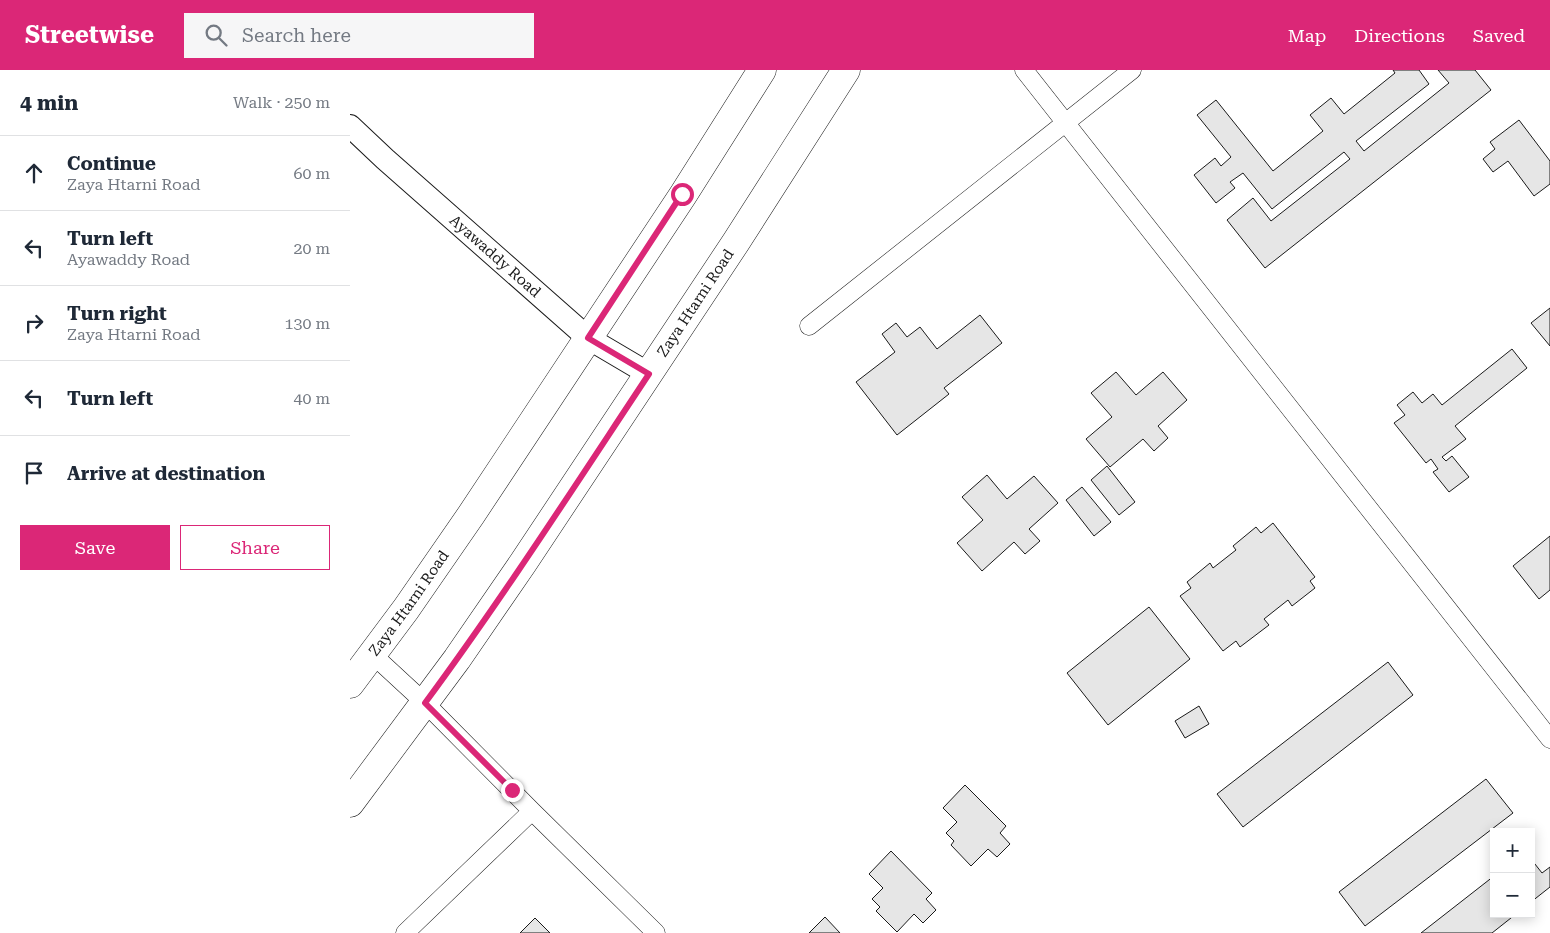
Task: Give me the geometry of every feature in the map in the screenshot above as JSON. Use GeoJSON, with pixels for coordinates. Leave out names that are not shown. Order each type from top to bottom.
{"type":"FeatureCollection","features":[{"type":"Feature","properties":{"kind":"main road","name":"Zaya Htarni Road"},"geometry":{"type":"LineString","coordinates":[[350,684],[406,609],[471,515],[688,186],[762,70]]}},
{"type":"Feature","properties":{"kind":"main road","name":"Zaya Htarni Road"},"geometry":{"type":"LineString","coordinates":[[350,803],[457,659],[523,563],[736,242],[846,70]]}},
{"type":"Feature","properties":{"kind":"street"},"geometry":{"type":"LineString","coordinates":[[1024,70],[1550,739]]}},
{"type":"Feature","properties":{"kind":"street"},"geometry":{"type":"LineString","coordinates":[[809,326],[1132,70]]}},
{"type":"Feature","properties":{"kind":"street","name":"Ayawaddy Road"},"geometry":{"type":"LineString","coordinates":[[350,126],[588,338],[649,374]]}},
{"type":"Feature","properties":{"kind":"street"},"geometry":{"type":"LineString","coordinates":[[372,654],[425,703],[656,933]]}},
{"type":"Feature","properties":{"kind":"street"},"geometry":{"type":"LineString","coordinates":[[405,933],[532,811]]}},
{"type":"Feature","properties":{"kind":"building"},"geometry":{"type":"Polygon","coordinates":[[[1393,70],[1419,70],[1429,84],[1356,141],[1364,151],[1449,83],[1438,70],[1475,70],[1491,90],[1265,268],[1227,220],[1253,198],[1271,221],[1350,159],[1344,152],[1272,209],[1243,173],[1230,182],[1235,188],[1216,203],[1194,175],[1215,158],[1221,166],[1231,157],[1197,115],[1216,100],[1273,171],[1323,131],[1310,115],[1331,98],[1344,114],[1395,73],[1393,70]]]}},
{"type":"Feature","properties":{"kind":"building"},"geometry":{"type":"Polygon","coordinates":[[[1519,120],[1550,161],[1550,184],[1534,196],[1508,161],[1493,172],[1483,159],[1495,149],[1490,142],[1519,120]]]}},
{"type":"Feature","properties":{"kind":"building"},"geometry":{"type":"Polygon","coordinates":[[[1550,308],[1550,346],[1531,323],[1550,308]]]}},
{"type":"Feature","properties":{"kind":"building"},"geometry":{"type":"Polygon","coordinates":[[[980,315],[1002,343],[944,388],[949,394],[897,435],[856,382],[895,352],[882,334],[896,323],[907,337],[920,327],[937,349],[980,315]]]}},
{"type":"Feature","properties":{"kind":"building"},"geometry":{"type":"Polygon","coordinates":[[[1512,349],[1527,368],[1455,426],[1466,439],[1442,457],[1446,461],[1452,456],[1469,477],[1449,492],[1433,472],[1438,469],[1431,459],[1426,463],[1394,423],[1405,415],[1397,405],[1413,392],[1422,403],[1433,394],[1442,405],[1512,349]]]}},
{"type":"Feature","properties":{"kind":"building"},"geometry":{"type":"Polygon","coordinates":[[[1116,372],[1136,395],[1163,372],[1187,400],[1158,426],[1168,438],[1154,451],[1143,439],[1110,467],[1086,439],[1112,417],[1091,393],[1116,372]]]}},
{"type":"Feature","properties":{"kind":"building"},"geometry":{"type":"Polygon","coordinates":[[[1107,466],[1135,502],[1119,515],[1091,480],[1107,466]]]}},
{"type":"Feature","properties":{"kind":"building"},"geometry":{"type":"Polygon","coordinates":[[[987,475],[1007,499],[1034,476],[1058,503],[1029,529],[1040,541],[1025,554],[1014,542],[982,571],[957,543],[983,520],[962,497],[987,475]]]}},
{"type":"Feature","properties":{"kind":"building"},"geometry":{"type":"Polygon","coordinates":[[[1082,487],[1111,522],[1094,536],[1066,500],[1082,487]]]}},
{"type":"Feature","properties":{"kind":"building"},"geometry":{"type":"Polygon","coordinates":[[[1273,523],[1315,577],[1310,581],[1315,588],[1292,606],[1288,600],[1264,619],[1269,625],[1240,647],[1236,641],[1223,651],[1180,596],[1191,588],[1187,582],[1210,563],[1213,568],[1236,550],[1233,546],[1256,527],[1261,533],[1273,523]]]}},
{"type":"Feature","properties":{"kind":"building"},"geometry":{"type":"Polygon","coordinates":[[[1550,536],[1550,590],[1539,599],[1513,566],[1550,536]]]}},
{"type":"Feature","properties":{"kind":"building"},"geometry":{"type":"Polygon","coordinates":[[[1149,607],[1190,659],[1108,725],[1067,673],[1149,607]]]}},
{"type":"Feature","properties":{"kind":"building"},"geometry":{"type":"Polygon","coordinates":[[[1388,662],[1413,695],[1243,827],[1217,794],[1388,662]]]}},
{"type":"Feature","properties":{"kind":"building"},"geometry":{"type":"Polygon","coordinates":[[[1199,706],[1209,724],[1185,738],[1175,721],[1199,706]]]}},
{"type":"Feature","properties":{"kind":"building"},"geometry":{"type":"Polygon","coordinates":[[[1486,779],[1513,813],[1493,828],[1490,828],[1490,831],[1365,926],[1339,892],[1486,779]]]}},
{"type":"Feature","properties":{"kind":"building"},"geometry":{"type":"Polygon","coordinates":[[[965,785],[1006,826],[1000,833],[1010,844],[997,857],[988,849],[971,866],[951,845],[954,841],[946,833],[957,822],[943,808],[965,785]]]}},
{"type":"Feature","properties":{"kind":"building"},"geometry":{"type":"Polygon","coordinates":[[[891,851],[932,893],[926,899],[936,910],[923,923],[914,914],[897,932],[876,911],[880,907],[872,899],[883,888],[869,874],[891,851]]]}},
{"type":"Feature","properties":{"kind":"building"},"geometry":{"type":"Polygon","coordinates":[[[1535,864],[1542,873],[1550,867],[1550,887],[1535,899],[1535,864]]]}},
{"type":"Feature","properties":{"kind":"building"},"geometry":{"type":"Polygon","coordinates":[[[1490,879],[1490,918],[1511,918],[1492,933],[1421,933],[1490,879]]]}},
{"type":"Feature","properties":{"kind":"building"},"geometry":{"type":"Polygon","coordinates":[[[825,917],[840,933],[809,933],[825,917]]]}},
{"type":"Feature","properties":{"kind":"building"},"geometry":{"type":"Polygon","coordinates":[[[535,918],[550,933],[520,933],[535,918]]]}},
{"type":"Feature","properties":{"kind":"route"},"geometry":{"type":"LineString","coordinates":[[512,790],[425,703],[523,563],[649,374],[588,338],[682,194]]}}]}
